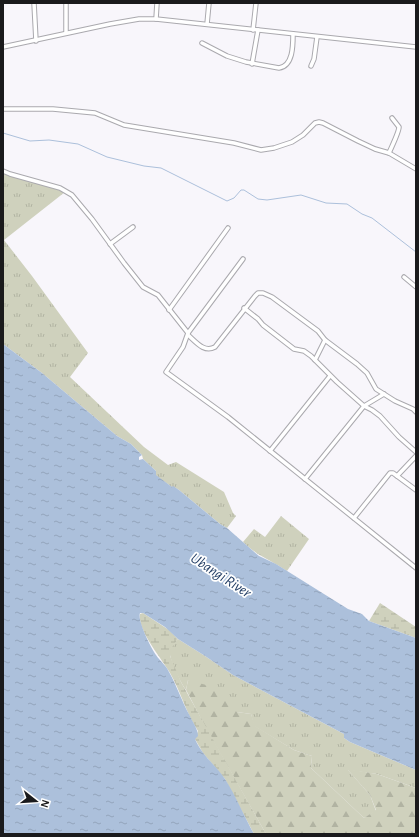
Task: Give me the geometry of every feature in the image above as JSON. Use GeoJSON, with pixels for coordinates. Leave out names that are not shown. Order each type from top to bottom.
{"type":"FeatureCollection","features":[{"type":"Feature","properties":{"kind":"street"},"geometry":{"type":"LineString","coordinates":[[34,3],[36,41]]}},
{"type":"Feature","properties":{"kind":"street"},"geometry":{"type":"LineString","coordinates":[[66,3],[66,33]]}},
{"type":"Feature","properties":{"kind":"street"},"geometry":{"type":"LineString","coordinates":[[156,19],[157,3]]}},
{"type":"Feature","properties":{"kind":"street"},"geometry":{"type":"LineString","coordinates":[[207,24],[209,3]]}},
{"type":"Feature","properties":{"kind":"street"},"geometry":{"type":"LineString","coordinates":[[253,30],[256,3]]}},
{"type":"Feature","properties":{"kind":"street"},"geometry":{"type":"LineString","coordinates":[[3,47],[139,19],[156,19],[207,24],[416,47]]}},
{"type":"Feature","properties":{"kind":"street"},"geometry":{"type":"LineString","coordinates":[[252,64],[258,30]]}},
{"type":"Feature","properties":{"kind":"street"},"geometry":{"type":"LineString","coordinates":[[202,43],[228,56],[252,64],[279,68],[283,67],[289,60],[293,34]]}},
{"type":"Feature","properties":{"kind":"street"},"geometry":{"type":"LineString","coordinates":[[312,66],[317,37]]}},
{"type":"Feature","properties":{"kind":"street"},"geometry":{"type":"LineString","coordinates":[[3,109],[61,110],[95,113],[124,125],[234,143],[261,150],[274,148],[292,142],[299,138],[315,123],[319,122],[376,149],[389,153],[416,169]]}},
{"type":"Feature","properties":{"kind":"street"},"geometry":{"type":"LineString","coordinates":[[389,153],[399,131],[399,127],[392,118]]}},
{"type":"Feature","properties":{"kind":"street"},"geometry":{"type":"LineString","coordinates":[[3,171],[60,188],[72,195],[143,287],[158,295],[188,334],[206,350],[210,350],[215,347],[244,308],[258,293],[263,293],[272,297],[318,331],[325,340],[358,364],[367,373],[376,389],[415,410]]}},
{"type":"Feature","properties":{"kind":"street"},"geometry":{"type":"LineString","coordinates":[[110,244],[133,227]]}},
{"type":"Feature","properties":{"kind":"street"},"geometry":{"type":"LineString","coordinates":[[169,310],[228,228]]}},
{"type":"Feature","properties":{"kind":"street"},"geometry":{"type":"LineString","coordinates":[[243,259],[188,334],[183,347],[166,372],[228,417],[416,568]]}},
{"type":"Feature","properties":{"kind":"street"},"geometry":{"type":"LineString","coordinates":[[404,277],[416,287]]}},
{"type":"Feature","properties":{"kind":"street"},"geometry":{"type":"LineString","coordinates":[[244,308],[294,349],[304,351],[315,360],[327,371],[330,376],[364,406],[380,416],[399,437],[416,452]]}},
{"type":"Feature","properties":{"kind":"street"},"geometry":{"type":"LineString","coordinates":[[315,360],[325,340]]}},
{"type":"Feature","properties":{"kind":"street"},"geometry":{"type":"LineString","coordinates":[[270,451],[330,376]]}},
{"type":"Feature","properties":{"kind":"street"},"geometry":{"type":"LineString","coordinates":[[305,479],[364,406],[384,394]]}},
{"type":"Feature","properties":{"kind":"street"},"geometry":{"type":"LineString","coordinates":[[397,476],[416,456]]}},
{"type":"Feature","properties":{"kind":"street"},"geometry":{"type":"LineString","coordinates":[[354,518],[390,472],[416,490]]}},
{"type":"Feature","properties":{"kind":"green space"},"geometry":{"type":"Polygon","coordinates":[[[3,173],[65,192],[4,240],[88,353],[70,377],[144,447],[168,465],[176,462],[224,492],[233,513],[236,516],[227,528],[220,524],[179,490],[155,475],[156,471],[143,459],[142,455],[131,444],[117,436],[42,373],[3,344],[3,173]]]}},
{"type":"Feature","properties":{"kind":"green space"},"geometry":{"type":"Polygon","coordinates":[[[281,516],[309,539],[287,571],[248,547],[243,542],[254,529],[265,537],[281,516]]]}},
{"type":"Feature","properties":{"kind":"green space"},"geometry":{"type":"Polygon","coordinates":[[[380,603],[416,627],[416,638],[369,621],[380,603]]]}},
{"type":"Feature","properties":{"kind":"green space"},"geometry":{"type":"Polygon","coordinates":[[[143,613],[169,630],[178,639],[170,650],[170,656],[181,682],[266,834],[254,834],[225,779],[203,753],[195,739],[198,731],[170,673],[142,628],[140,614],[143,613]]]}},
{"type":"Feature","properties":{"kind":"green space"},"geometry":{"type":"Polygon","coordinates":[[[178,639],[233,675],[344,734],[344,738],[350,742],[416,770],[416,788],[377,774],[348,770],[370,795],[376,811],[364,818],[311,768],[312,756],[294,750],[254,726],[251,714],[237,712],[188,680],[186,690],[175,670],[170,652],[170,649],[178,639]]]}},
{"type":"Feature","properties":{"kind":"green space"},"geometry":{"type":"Polygon","coordinates":[[[188,680],[217,688],[234,699],[237,712],[251,714],[255,726],[294,750],[312,756],[311,768],[364,818],[376,810],[370,795],[347,769],[377,774],[416,788],[416,834],[266,834],[186,690],[188,680]]]}},
{"type":"Feature","properties":{"kind":"water","name":"Ubangi River"},"geometry":{"type":"Polygon","coordinates":[[[3,344],[42,373],[117,436],[131,444],[142,455],[139,457],[139,460],[143,459],[156,471],[156,475],[172,487],[173,486],[179,490],[220,524],[227,528],[259,556],[276,564],[348,609],[362,614],[369,621],[416,638],[416,770],[350,742],[344,738],[344,734],[233,675],[178,639],[165,627],[143,613],[140,613],[142,628],[156,655],[168,670],[196,728],[198,736],[195,739],[198,745],[205,756],[225,779],[254,834],[3,834],[3,344]]]}},
{"type":"Feature","properties":{"kind":"waterway"},"geometry":{"type":"LineString","coordinates":[[3,133],[30,141],[49,140],[78,144],[107,157],[144,166],[161,168],[227,201],[234,198],[241,190],[244,190],[258,199],[267,200],[301,195],[326,203],[347,204],[362,214],[372,218],[416,252]]}}]}
